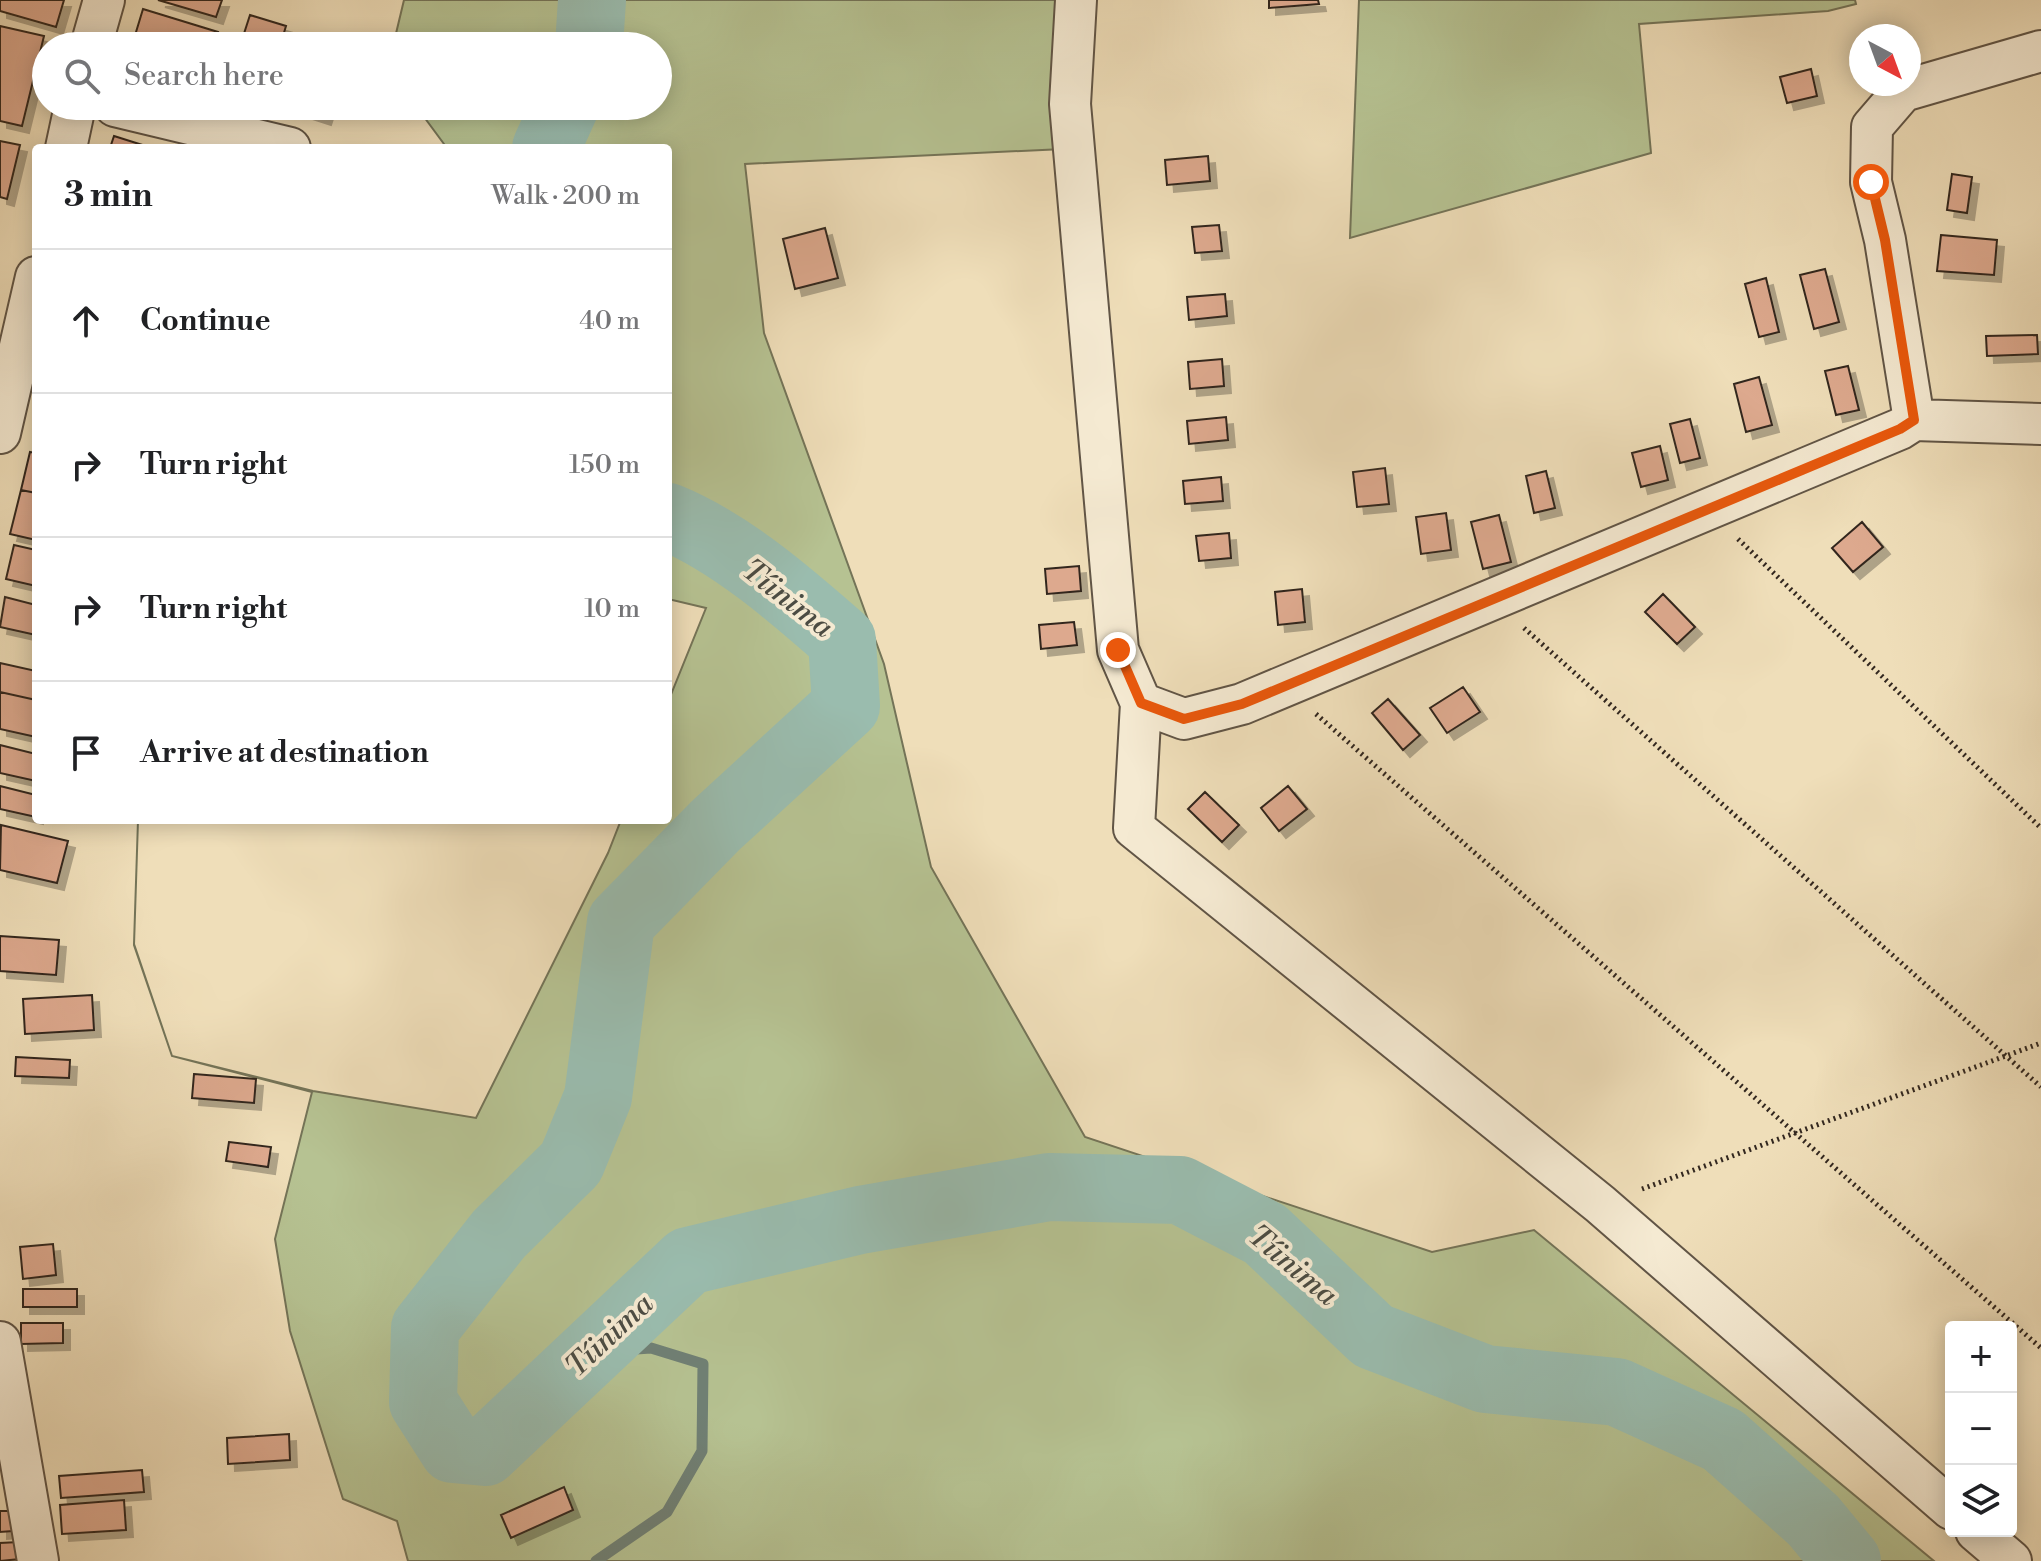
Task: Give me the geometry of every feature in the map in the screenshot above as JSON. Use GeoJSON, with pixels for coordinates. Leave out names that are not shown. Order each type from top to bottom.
{"type":"FeatureCollection","features":[{"type":"Feature","properties":{"kind":"street"},"geometry":{"type":"LineString","coordinates":[[95,32],[104,0]]}},
{"type":"Feature","properties":{"kind":"street"},"geometry":{"type":"LineString","coordinates":[[1076,0],[1070,104],[1118,650],[1141,703],[1134,828],[1600,1204],[1945,1504]]}},
{"type":"Feature","properties":{"kind":"street"},"geometry":{"type":"LineString","coordinates":[[1914,420],[1885,240],[1871,182],[1872,127],[1903,91],[2041,51]]}},
{"type":"Feature","properties":{"kind":"street"},"geometry":{"type":"LineString","coordinates":[[67,144],[72,120]]}},
{"type":"Feature","properties":{"kind":"street"},"geometry":{"type":"LineString","coordinates":[[173,120],[273,144]]}},
{"type":"Feature","properties":{"kind":"street"},"geometry":{"type":"LineString","coordinates":[[10,422],[32,299]]}},
{"type":"Feature","properties":{"kind":"street"},"geometry":{"type":"LineString","coordinates":[[1141,703],[1184,719],[1242,704],[1900,429],[1914,420],[2041,424]]}},
{"type":"Feature","properties":{"kind":"street"},"geometry":{"type":"LineString","coordinates":[[0,1342],[38,1561]]}},
{"type":"Feature","properties":{"kind":"street"},"geometry":{"type":"LineString","coordinates":[[1983,1537],[2011,1561]]}},
{"type":"Feature","properties":{"kind":"path"},"geometry":{"type":"LineString","coordinates":[[1707,509],[2041,828]]}},
{"type":"Feature","properties":{"kind":"path"},"geometry":{"type":"LineString","coordinates":[[1492,599],[2041,1087]]}},
{"type":"Feature","properties":{"kind":"path"},"geometry":{"type":"LineString","coordinates":[[1284,686],[2041,1348]]}},
{"type":"Feature","properties":{"kind":"path"},"geometry":{"type":"LineString","coordinates":[[1600,1204],[2041,1043]]}},
{"type":"Feature","properties":{"kind":"green space"},"geometry":{"type":"Polygon","coordinates":[[[404,0],[1074,0],[1063,149],[745,164],[764,333],[884,664],[931,867],[1085,1137],[1432,1252],[1534,1230],[1934,1561],[408,1561],[397,1521],[343,1499],[290,1331],[275,1239],[312,1092],[172,1056],[313,1091],[476,1118],[608,853],[619,824],[672,824],[672,692],[706,608],[672,600],[672,144],[444,144],[426,120],[672,120],[672,32],[396,32],[404,0]]]}},
{"type":"Feature","properties":{"kind":"green space"},"geometry":{"type":"Polygon","coordinates":[[[1359,0],[1855,0],[1856,4],[1828,11],[1639,24],[1651,153],[1350,238],[1359,0]]]}},
{"type":"Feature","properties":{"kind":"building"},"geometry":{"type":"Polygon","coordinates":[[[0,0],[64,0],[56,27],[0,11],[0,0]]]}},
{"type":"Feature","properties":{"kind":"building"},"geometry":{"type":"Polygon","coordinates":[[[158,0],[222,0],[216,17],[158,0]]]}},
{"type":"Feature","properties":{"kind":"building"},"geometry":{"type":"Polygon","coordinates":[[[1269,0],[1318,0],[1319,4],[1269,8],[1269,0]]]}},
{"type":"Feature","properties":{"kind":"building"},"geometry":{"type":"Polygon","coordinates":[[[143,9],[218,32],[136,32],[143,9]]]}},
{"type":"Feature","properties":{"kind":"building"},"geometry":{"type":"Polygon","coordinates":[[[250,15],[286,26],[284,32],[245,32],[250,15]]]}},
{"type":"Feature","properties":{"kind":"building"},"geometry":{"type":"Polygon","coordinates":[[[0,26],[32,33],[32,85],[22,126],[0,121],[0,26]]]}},
{"type":"Feature","properties":{"kind":"building"},"geometry":{"type":"Polygon","coordinates":[[[1811,69],[1817,96],[1787,103],[1780,77],[1811,69]]]}},
{"type":"Feature","properties":{"kind":"building"},"geometry":{"type":"Polygon","coordinates":[[[114,136],[139,144],[111,144],[114,136]]]}},
{"type":"Feature","properties":{"kind":"building"},"geometry":{"type":"Polygon","coordinates":[[[0,141],[20,145],[7,199],[0,197],[0,141]]]}},
{"type":"Feature","properties":{"kind":"building"},"geometry":{"type":"Polygon","coordinates":[[[1208,156],[1210,181],[1167,185],[1165,160],[1208,156]]]}},
{"type":"Feature","properties":{"kind":"building"},"geometry":{"type":"Polygon","coordinates":[[[1952,174],[1972,177],[1967,213],[1947,210],[1952,174]]]}},
{"type":"Feature","properties":{"kind":"building"},"geometry":{"type":"Polygon","coordinates":[[[1219,225],[1222,251],[1195,253],[1192,227],[1219,225]]]}},
{"type":"Feature","properties":{"kind":"building"},"geometry":{"type":"Polygon","coordinates":[[[825,228],[838,278],[795,289],[783,239],[825,228]]]}},
{"type":"Feature","properties":{"kind":"building"},"geometry":{"type":"Polygon","coordinates":[[[1941,235],[1997,240],[1994,275],[1937,271],[1941,235]]]}},
{"type":"Feature","properties":{"kind":"building"},"geometry":{"type":"Polygon","coordinates":[[[1825,269],[1839,322],[1814,329],[1800,275],[1825,269]]]}},
{"type":"Feature","properties":{"kind":"building"},"geometry":{"type":"Polygon","coordinates":[[[1766,278],[1779,332],[1759,337],[1745,284],[1766,278]]]}},
{"type":"Feature","properties":{"kind":"building"},"geometry":{"type":"Polygon","coordinates":[[[1225,294],[1227,316],[1189,320],[1187,297],[1225,294]]]}},
{"type":"Feature","properties":{"kind":"building"},"geometry":{"type":"Polygon","coordinates":[[[2037,335],[2038,354],[1987,356],[1986,336],[2037,335]]]}},
{"type":"Feature","properties":{"kind":"building"},"geometry":{"type":"Polygon","coordinates":[[[1222,359],[1224,386],[1190,389],[1188,362],[1222,359]]]}},
{"type":"Feature","properties":{"kind":"building"},"geometry":{"type":"Polygon","coordinates":[[[1848,366],[1859,410],[1836,415],[1825,371],[1848,366]]]}},
{"type":"Feature","properties":{"kind":"building"},"geometry":{"type":"Polygon","coordinates":[[[1759,377],[1772,425],[1746,432],[1734,384],[1759,377]]]}},
{"type":"Feature","properties":{"kind":"building"},"geometry":{"type":"Polygon","coordinates":[[[1226,417],[1228,440],[1189,444],[1187,421],[1226,417]]]}},
{"type":"Feature","properties":{"kind":"building"},"geometry":{"type":"Polygon","coordinates":[[[1690,419],[1700,458],[1680,463],[1670,424],[1690,419]]]}},
{"type":"Feature","properties":{"kind":"building"},"geometry":{"type":"Polygon","coordinates":[[[1660,446],[1668,480],[1641,487],[1632,453],[1660,446]]]}},
{"type":"Feature","properties":{"kind":"building"},"geometry":{"type":"Polygon","coordinates":[[[30,452],[32,452],[32,492],[21,490],[30,452]]]}},
{"type":"Feature","properties":{"kind":"building"},"geometry":{"type":"Polygon","coordinates":[[[1385,468],[1389,504],[1357,507],[1353,472],[1385,468]]]}},
{"type":"Feature","properties":{"kind":"building"},"geometry":{"type":"Polygon","coordinates":[[[1546,471],[1555,508],[1534,513],[1526,476],[1546,471]]]}},
{"type":"Feature","properties":{"kind":"building"},"geometry":{"type":"Polygon","coordinates":[[[1221,477],[1223,501],[1185,504],[1183,481],[1221,477]]]}},
{"type":"Feature","properties":{"kind":"building"},"geometry":{"type":"Polygon","coordinates":[[[21,490],[32,492],[32,539],[10,534],[21,490]]]}},
{"type":"Feature","properties":{"kind":"building"},"geometry":{"type":"Polygon","coordinates":[[[1446,513],[1451,550],[1421,554],[1416,517],[1446,513]]]}},
{"type":"Feature","properties":{"kind":"building"},"geometry":{"type":"Polygon","coordinates":[[[1499,515],[1511,562],[1483,569],[1471,522],[1499,515]]]}},
{"type":"Feature","properties":{"kind":"building"},"geometry":{"type":"Polygon","coordinates":[[[1862,522],[1883,547],[1853,572],[1832,548],[1862,522]]]}},
{"type":"Feature","properties":{"kind":"building"},"geometry":{"type":"Polygon","coordinates":[[[1229,533],[1231,558],[1199,561],[1196,536],[1229,533]]]}},
{"type":"Feature","properties":{"kind":"building"},"geometry":{"type":"Polygon","coordinates":[[[14,545],[32,549],[32,585],[6,579],[14,545]]]}},
{"type":"Feature","properties":{"kind":"building"},"geometry":{"type":"Polygon","coordinates":[[[1079,566],[1081,591],[1047,594],[1045,569],[1079,566]]]}},
{"type":"Feature","properties":{"kind":"building"},"geometry":{"type":"Polygon","coordinates":[[[1302,589],[1305,622],[1278,625],[1275,592],[1302,589]]]}},
{"type":"Feature","properties":{"kind":"building"},"geometry":{"type":"Polygon","coordinates":[[[1663,594],[1695,627],[1677,644],[1645,612],[1663,594]]]}},
{"type":"Feature","properties":{"kind":"building"},"geometry":{"type":"Polygon","coordinates":[[[5,597],[32,604],[32,634],[0,627],[5,597]]]}},
{"type":"Feature","properties":{"kind":"building"},"geometry":{"type":"Polygon","coordinates":[[[1074,622],[1077,645],[1041,649],[1039,625],[1074,622]]]}},
{"type":"Feature","properties":{"kind":"building"},"geometry":{"type":"Polygon","coordinates":[[[0,663],[32,670],[32,699],[0,692],[0,663]]]}},
{"type":"Feature","properties":{"kind":"building"},"geometry":{"type":"Polygon","coordinates":[[[1463,687],[1480,712],[1447,733],[1430,708],[1463,687]]]}},
{"type":"Feature","properties":{"kind":"building"},"geometry":{"type":"Polygon","coordinates":[[[0,692],[32,699],[32,736],[0,729],[0,692]]]}},
{"type":"Feature","properties":{"kind":"building"},"geometry":{"type":"Polygon","coordinates":[[[1388,699],[1420,735],[1403,750],[1372,713],[1388,699]]]}},
{"type":"Feature","properties":{"kind":"building"},"geometry":{"type":"Polygon","coordinates":[[[0,745],[32,753],[32,780],[0,773],[0,745]]]}},
{"type":"Feature","properties":{"kind":"building"},"geometry":{"type":"Polygon","coordinates":[[[0,786],[32,794],[32,816],[0,809],[0,786]]]}},
{"type":"Feature","properties":{"kind":"building"},"geometry":{"type":"Polygon","coordinates":[[[1288,786],[1307,809],[1279,831],[1261,808],[1288,786]]]}},
{"type":"Feature","properties":{"kind":"building"},"geometry":{"type":"Polygon","coordinates":[[[1205,792],[1239,825],[1222,842],[1188,809],[1205,792]]]}},
{"type":"Feature","properties":{"kind":"building"},"geometry":{"type":"Polygon","coordinates":[[[1,825],[68,841],[57,883],[0,870],[1,825]]]}},
{"type":"Feature","properties":{"kind":"building"},"geometry":{"type":"Polygon","coordinates":[[[0,936],[59,940],[56,975],[0,971],[0,936]]]}},
{"type":"Feature","properties":{"kind":"building"},"geometry":{"type":"Polygon","coordinates":[[[92,995],[94,1030],[25,1034],[23,999],[92,995]]]}},
{"type":"Feature","properties":{"kind":"building"},"geometry":{"type":"Polygon","coordinates":[[[16,1057],[70,1060],[69,1078],[15,1076],[16,1057]]]}},
{"type":"Feature","properties":{"kind":"building"},"geometry":{"type":"Polygon","coordinates":[[[194,1074],[256,1079],[254,1103],[192,1098],[194,1074]]]}},
{"type":"Feature","properties":{"kind":"building"},"geometry":{"type":"Polygon","coordinates":[[[229,1142],[271,1147],[268,1167],[226,1161],[229,1142]]]}},
{"type":"Feature","properties":{"kind":"building"},"geometry":{"type":"Polygon","coordinates":[[[53,1244],[56,1275],[23,1279],[20,1247],[53,1244]]]}},
{"type":"Feature","properties":{"kind":"building"},"geometry":{"type":"Polygon","coordinates":[[[23,1289],[77,1289],[77,1307],[23,1307],[23,1289]]]}},
{"type":"Feature","properties":{"kind":"building"},"geometry":{"type":"Polygon","coordinates":[[[21,1323],[63,1323],[63,1343],[21,1344],[21,1323]]]}},
{"type":"Feature","properties":{"kind":"building"},"geometry":{"type":"Polygon","coordinates":[[[289,1434],[290,1460],[228,1464],[227,1438],[289,1434]]]}},
{"type":"Feature","properties":{"kind":"building"},"geometry":{"type":"Polygon","coordinates":[[[142,1470],[144,1492],[61,1498],[59,1476],[142,1470]]]}},
{"type":"Feature","properties":{"kind":"building"},"geometry":{"type":"Polygon","coordinates":[[[564,1487],[573,1510],[511,1538],[501,1515],[564,1487]]]}},
{"type":"Feature","properties":{"kind":"building"},"geometry":{"type":"Polygon","coordinates":[[[124,1500],[126,1530],[62,1534],[60,1505],[124,1500]]]}},
{"type":"Feature","properties":{"kind":"building"},"geometry":{"type":"Polygon","coordinates":[[[0,1511],[11,1511],[13,1531],[0,1532],[0,1511]]]}},
{"type":"Feature","properties":{"kind":"building"},"geometry":{"type":"Polygon","coordinates":[[[19,1542],[20,1559],[0,1561],[0,1543],[19,1542]]]}},
{"type":"Feature","properties":{"kind":"waterway","name":"Tíinima"},"geometry":{"type":"LineString","coordinates":[[590,32],[592,0]]}},
{"type":"Feature","properties":{"kind":"waterway","name":"Tíinima"},"geometry":{"type":"LineString","coordinates":[[548,144],[559,120]]}},
{"type":"Feature","properties":{"kind":"waterway","name":"Tíinima"},"geometry":{"type":"LineString","coordinates":[[672,519],[737,555],[842,640],[846,706],[716,825],[621,922],[598,1097],[571,1163],[499,1234],[425,1328],[423,1402],[453,1449],[485,1452],[688,1261],[860,1220],[1049,1187],[1180,1190],[1265,1234],[1373,1336],[1485,1379],[1617,1392],[1723,1440],[1813,1520],[1847,1561]]}},
{"type":"Feature","properties":{"kind":"waterway"},"geometry":{"type":"LineString","coordinates":[[591,1352],[651,1348],[703,1364],[702,1451],[667,1512],[596,1561]]}},
{"type":"Feature","properties":{"kind":"route"},"geometry":{"type":"LineString","coordinates":[[1118,650],[1141,703],[1184,719],[1242,704],[1900,429],[1914,420],[1885,240],[1871,182]]}}]}
